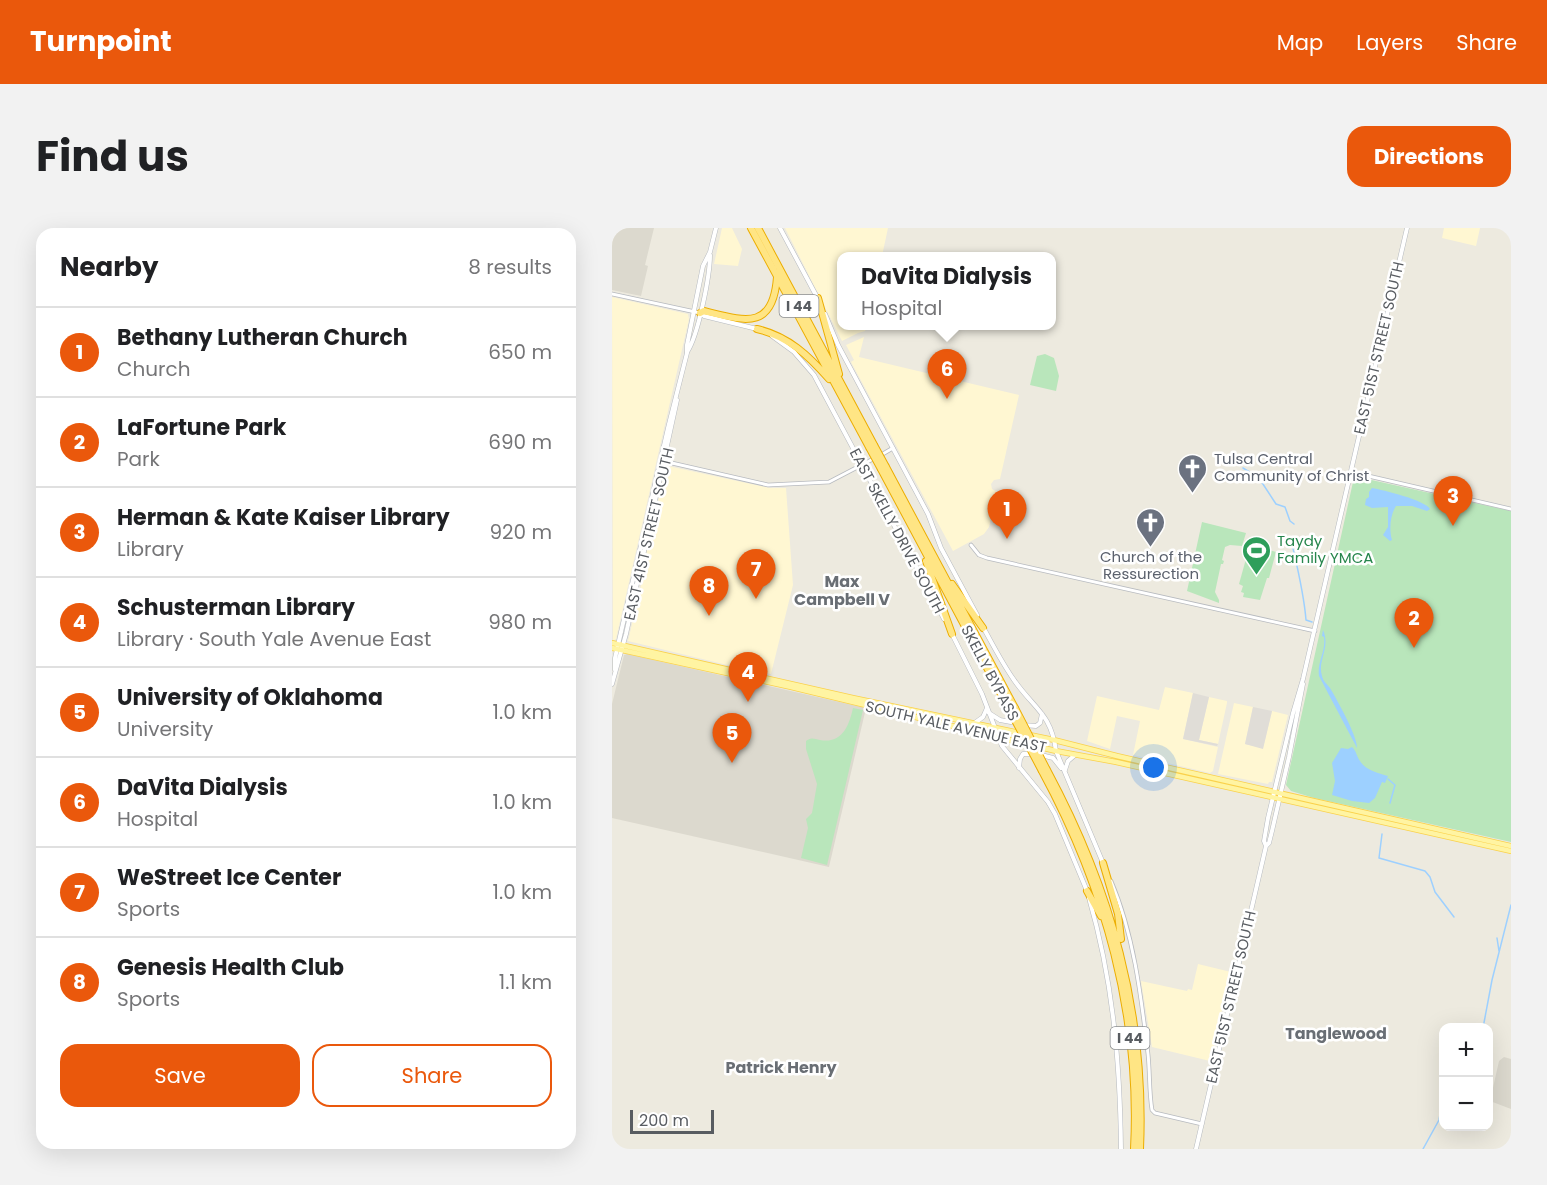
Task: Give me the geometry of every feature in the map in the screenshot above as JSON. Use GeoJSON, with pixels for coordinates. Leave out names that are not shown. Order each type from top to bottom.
{"type":"FeatureCollection","features":[{"type":"Feature","properties":{"kind":"highway","name":"SKELLY BYPASS"},"geometry":{"type":"LineString","coordinates":[[752,228],[839,385]]}},
{"type":"Feature","properties":{"kind":"highway","name":"SKELLY BYPASS"},"geometry":{"type":"LineString","coordinates":[[758,228],[871,446],[939,566],[1045,771],[1071,816],[1094,868],[1111,917],[1125,970],[1132,1009],[1139,1066],[1140,1149]]}},
{"type":"Feature","properties":{"kind":"highway"},"geometry":{"type":"LineString","coordinates":[[697,312],[704,311],[741,319],[760,316],[773,304],[777,276]]}},
{"type":"Feature","properties":{"kind":"highway"},"geometry":{"type":"LineString","coordinates":[[818,298],[839,385]]}},
{"type":"Feature","properties":{"kind":"highway"},"geometry":{"type":"LineString","coordinates":[[758,329],[777,335],[800,349],[839,385]]}},
{"type":"Feature","properties":{"kind":"highway","name":"SKELLY BYPASS"},"geometry":{"type":"LineString","coordinates":[[883,468],[923,549],[1012,708]]}},
{"type":"Feature","properties":{"kind":"highway"},"geometry":{"type":"LineString","coordinates":[[923,549],[931,579],[948,618],[952,634]]}},
{"type":"Feature","properties":{"kind":"highway"},"geometry":{"type":"LineString","coordinates":[[939,566],[983,627]]}},
{"type":"Feature","properties":{"kind":"highway","name":"SKELLY BYPASS"},"geometry":{"type":"LineString","coordinates":[[1045,771],[1082,852],[1108,930],[1122,987],[1134,1084],[1134,1149]]}},
{"type":"Feature","properties":{"kind":"highway"},"geometry":{"type":"LineString","coordinates":[[1103,863],[1118,914],[1125,970]]}},
{"type":"Feature","properties":{"kind":"highway"},"geometry":{"type":"LineString","coordinates":[[1087,891],[1108,930]]}},
{"type":"Feature","properties":{"kind":"main road","name":"EAST 41ST STREET SOUTH"},"geometry":{"type":"LineString","coordinates":[[612,684],[614,663],[687,353],[692,346],[697,312],[710,268],[710,252],[716,228]]}},
{"type":"Feature","properties":{"kind":"main road","name":"EAST SKELLY DRIVE SOUTH"},"geometry":{"type":"LineString","coordinates":[[780,228],[818,298],[838,345],[928,514],[941,548],[983,627],[1012,678],[1050,725],[1056,752],[1103,863]]}},
{"type":"Feature","properties":{"kind":"main road","name":"EAST 51ST STREET SOUTH"},"geometry":{"type":"LineString","coordinates":[[1196,1149],[1266,846],[1269,843],[1280,796],[1314,631],[1407,228]]}},
{"type":"Feature","properties":{"kind":"main road","name":"EAST SKELLY DRIVE SOUTH"},"geometry":{"type":"LineString","coordinates":[[697,312],[704,316],[758,329],[789,348],[807,365],[952,634],[987,708],[998,738],[1053,810],[1087,891],[1104,955],[1117,1050],[1121,1149]]}},
{"type":"Feature","properties":{"kind":"main road","name":"SOUTH YALE AVENUE EAST"},"geometry":{"type":"LineString","coordinates":[[612,643],[619,647],[685,663],[773,681]]}},
{"type":"Feature","properties":{"kind":"main road","name":"SOUTH YALE AVENUE EAST"},"geometry":{"type":"LineString","coordinates":[[619,647],[692,660],[929,717],[998,738],[1056,752],[1108,757]]}},
{"type":"Feature","properties":{"kind":"main road"},"geometry":{"type":"LineString","coordinates":[[685,663],[692,660]]}},
{"type":"Feature","properties":{"kind":"main road","name":"EAST 51ST STREET SOUTH"},"geometry":{"type":"LineString","coordinates":[[1266,846],[1264,841],[1274,795],[1295,705],[1304,679]]}},
{"type":"Feature","properties":{"kind":"main road"},"geometry":{"type":"LineString","coordinates":[[976,722],[983,717],[987,708]]}},
{"type":"Feature","properties":{"kind":"main road"},"geometry":{"type":"LineString","coordinates":[[989,713],[1000,720],[1034,727],[1040,723],[1042,713]]}},
{"type":"Feature","properties":{"kind":"main road","name":"SOUTH YALE AVENUE EAST"},"geometry":{"type":"LineString","coordinates":[[929,717],[976,722],[1054,740],[1108,757],[1159,769],[1511,846]]}},
{"type":"Feature","properties":{"kind":"main road"},"geometry":{"type":"LineString","coordinates":[[1020,768],[1020,757],[1028,753],[1055,759],[1065,772]]}},
{"type":"Feature","properties":{"kind":"main road"},"geometry":{"type":"LineString","coordinates":[[1065,772],[1068,761],[1075,755]]}},
{"type":"Feature","properties":{"kind":"main road","name":"SOUTH YALE AVENUE EAST"},"geometry":{"type":"LineString","coordinates":[[1280,796],[1511,851]]}},
{"type":"Feature","properties":{"kind":"street"},"geometry":{"type":"LineString","coordinates":[[612,294],[697,312]]}},
{"type":"Feature","properties":{"kind":"street"},"geometry":{"type":"LineString","coordinates":[[663,461],[775,486],[825,483],[893,448]]}},
{"type":"Feature","properties":{"kind":"street"},"geometry":{"type":"LineString","coordinates":[[1351,472],[1511,509]]}},
{"type":"Feature","properties":{"kind":"street"},"geometry":{"type":"LineString","coordinates":[[971,545],[977,554],[987,558],[1314,631]]}},
{"type":"Feature","properties":{"kind":"street","name":"EAST SKELLY DRIVE SOUTH"},"geometry":{"type":"LineString","coordinates":[[1103,863],[1117,896],[1129,937],[1143,1014],[1152,1108],[1155,1113],[1202,1124]]}},
{"type":"Feature","properties":{"kind":"shaded area"},"geometry":{"type":"Polygon","coordinates":[[[612,228],[654,228],[645,265],[648,266],[641,296],[612,290],[612,228]]]}},
{"type":"Feature","properties":{"kind":"shaded area"},"geometry":{"type":"Polygon","coordinates":[[[722,228],[732,228],[742,249],[738,266],[714,264],[722,228]]]}},
{"type":"Feature","properties":{"kind":"shaded area"},"geometry":{"type":"Polygon","coordinates":[[[785,228],[888,228],[883,252],[837,252],[837,330],[865,330],[842,341],[785,228]]]}},
{"type":"Feature","properties":{"kind":"shaded area"},"geometry":{"type":"Polygon","coordinates":[[[1444,228],[1480,228],[1476,246],[1442,238],[1444,228]]]}},
{"type":"Feature","properties":{"kind":"shaded area"},"geometry":{"type":"Polygon","coordinates":[[[612,297],[688,314],[689,319],[616,639],[613,641],[612,297]]]}},
{"type":"Feature","properties":{"kind":"shaded area"},"geometry":{"type":"Polygon","coordinates":[[[864,337],[859,357],[1019,395],[1000,479],[994,480],[991,484],[992,489],[997,492],[989,527],[984,534],[953,551],[851,362],[854,360],[846,345],[864,337]]]}},
{"type":"Feature","properties":{"kind":"shaded area"},"geometry":{"type":"Polygon","coordinates":[[[668,466],[770,488],[786,488],[793,585],[771,674],[628,641],[662,484],[668,466]]]}},
{"type":"Feature","properties":{"kind":"shaded area"},"geometry":{"type":"Polygon","coordinates":[[[624,655],[866,708],[829,867],[612,818],[612,704],[624,655]]]}},
{"type":"Feature","properties":{"kind":"shaded area"},"geometry":{"type":"Polygon","coordinates":[[[1165,687],[1193,693],[1183,739],[1218,747],[1213,771],[1210,773],[1133,755],[1140,721],[1117,716],[1110,749],[1087,741],[1097,696],[1159,710],[1165,687]]]}},
{"type":"Feature","properties":{"kind":"shaded area"},"geometry":{"type":"Polygon","coordinates":[[[1193,693],[1209,697],[1199,740],[1218,744],[1217,746],[1183,739],[1193,693]]]}},
{"type":"Feature","properties":{"kind":"shaded area"},"geometry":{"type":"Polygon","coordinates":[[[1209,697],[1227,701],[1218,744],[1199,740],[1209,697]]]}},
{"type":"Feature","properties":{"kind":"shaded area"},"geometry":{"type":"Polygon","coordinates":[[[1234,703],[1253,707],[1245,744],[1263,748],[1272,711],[1288,715],[1272,782],[1268,784],[1218,774],[1234,703]]]}},
{"type":"Feature","properties":{"kind":"shaded area"},"geometry":{"type":"Polygon","coordinates":[[[1253,707],[1272,711],[1263,749],[1245,744],[1253,707]]]}},
{"type":"Feature","properties":{"kind":"shaded area"},"geometry":{"type":"Polygon","coordinates":[[[1198,964],[1231,972],[1210,1061],[1152,1047],[1141,981],[1187,991],[1192,990],[1198,964]]]}},
{"type":"Feature","properties":{"kind":"shaded area"},"geometry":{"type":"Polygon","coordinates":[[[1504,1057],[1511,1059],[1511,1109],[1493,1102],[1493,1088],[1499,1061],[1504,1057]]]}},
{"type":"Feature","properties":{"kind":"green space"},"geometry":{"type":"Polygon","coordinates":[[[1045,354],[1054,358],[1059,376],[1056,391],[1030,385],[1037,356],[1045,354]]]}},
{"type":"Feature","properties":{"kind":"green space"},"geometry":{"type":"Polygon","coordinates":[[[1358,477],[1511,511],[1511,842],[1314,798],[1291,791],[1286,785],[1353,482],[1358,477]]]}},
{"type":"Feature","properties":{"kind":"green space"},"geometry":{"type":"Polygon","coordinates":[[[1202,522],[1246,533],[1242,546],[1225,547],[1222,560],[1224,561],[1221,564],[1215,592],[1219,603],[1187,591],[1202,522]]]}},
{"type":"Feature","properties":{"kind":"green space","name":"Taydy Family YMCA"},"geometry":{"type":"Polygon","coordinates":[[[1249,548],[1261,551],[1260,554],[1264,554],[1266,549],[1276,552],[1260,600],[1243,597],[1244,593],[1241,592],[1243,586],[1239,584],[1249,548]]]}},
{"type":"Feature","properties":{"kind":"green space"},"geometry":{"type":"Polygon","coordinates":[[[853,708],[863,710],[827,865],[801,858],[808,828],[806,819],[812,813],[817,784],[806,749],[806,741],[813,739],[828,741],[839,736],[847,727],[853,708]]]}},
{"type":"Feature","properties":{"kind":"water"},"geometry":{"type":"Polygon","coordinates":[[[1372,488],[1412,499],[1430,509],[1427,511],[1412,506],[1396,506],[1391,518],[1392,540],[1390,541],[1383,535],[1388,527],[1388,507],[1372,508],[1365,505],[1372,488]]]}},
{"type":"Feature","properties":{"kind":"water"},"geometry":{"type":"Polygon","coordinates":[[[1323,630],[1326,643],[1321,665],[1323,678],[1346,718],[1357,748],[1319,676],[1324,642],[1323,630]]]}},
{"type":"Feature","properties":{"kind":"water"},"geometry":{"type":"Polygon","coordinates":[[[1352,747],[1365,767],[1388,776],[1385,783],[1382,782],[1375,798],[1369,803],[1332,795],[1335,781],[1332,763],[1341,748],[1352,747]]]}},
{"type":"Feature","properties":{"kind":"waterway"},"geometry":{"type":"LineString","coordinates":[[1243,468],[1259,478],[1276,504],[1285,507],[1290,521],[1294,524]]}},
{"type":"Feature","properties":{"kind":"waterway"},"geometry":{"type":"LineString","coordinates":[[1292,544],[1306,620],[1312,622]]}},
{"type":"Feature","properties":{"kind":"waterway"},"geometry":{"type":"LineString","coordinates":[[1388,779],[1395,785],[1390,803]]}},
{"type":"Feature","properties":{"kind":"waterway"},"geometry":{"type":"LineString","coordinates":[[1382,834],[1379,858],[1425,871],[1430,877],[1435,892],[1454,917]]}},
{"type":"Feature","properties":{"kind":"waterway"},"geometry":{"type":"LineString","coordinates":[[1484,1023],[1511,905]]}},
{"type":"Feature","properties":{"kind":"waterway"},"geometry":{"type":"LineString","coordinates":[[1497,938],[1499,951]]}},
{"type":"Feature","properties":{"kind":"waterway"},"geometry":{"type":"LineString","coordinates":[[1423,1149],[1439,1120]]}},
{"type":"Feature","properties":{"kind":"place","name":"DaVita Dialysis"},"geometry":{"type":"Point","coordinates":[947,399]}},
{"type":"Feature","properties":{"kind":"place","name":"Tulsa Central Community of Christ"},"geometry":{"type":"Point","coordinates":[1193,494]}},
{"type":"Feature","properties":{"kind":"place","name":"Herman & Kate Kaiser Library"},"geometry":{"type":"Point","coordinates":[1453,526]}},
{"type":"Feature","properties":{"kind":"place","name":"Bethany Lutheran Church"},"geometry":{"type":"Point","coordinates":[1007,539]}},
{"type":"Feature","properties":{"kind":"place","name":"Church of the Ressurection"},"geometry":{"type":"Point","coordinates":[1151,548]}},
{"type":"Feature","properties":{"kind":"place","name":"Taydy Family YMCA"},"geometry":{"type":"Point","coordinates":[1256,576]}},
{"type":"Feature","properties":{"kind":"place","name":"WeStreet Ice Center"},"geometry":{"type":"Point","coordinates":[756,599]}},
{"type":"Feature","properties":{"kind":"place","name":"Genesis Health Club"},"geometry":{"type":"Point","coordinates":[709,616]}},
{"type":"Feature","properties":{"kind":"place","name":"LaFortune Park"},"geometry":{"type":"Point","coordinates":[1414,648]}},
{"type":"Feature","properties":{"kind":"place","name":"Schusterman Library"},"geometry":{"type":"Point","coordinates":[748,702]}},
{"type":"Feature","properties":{"kind":"place","name":"University of Oklahoma"},"geometry":{"type":"Point","coordinates":[732,763]}},
{"type":"Feature","properties":{"kind":"district","name":"Max Campbell V"},"geometry":{"type":"Point","coordinates":[842,590]}},
{"type":"Feature","properties":{"kind":"district","name":"Tanglewood"},"geometry":{"type":"Point","coordinates":[1336,1033]}},
{"type":"Feature","properties":{"kind":"district","name":"Patrick Henry"},"geometry":{"type":"Point","coordinates":[781,1067]}}]}
